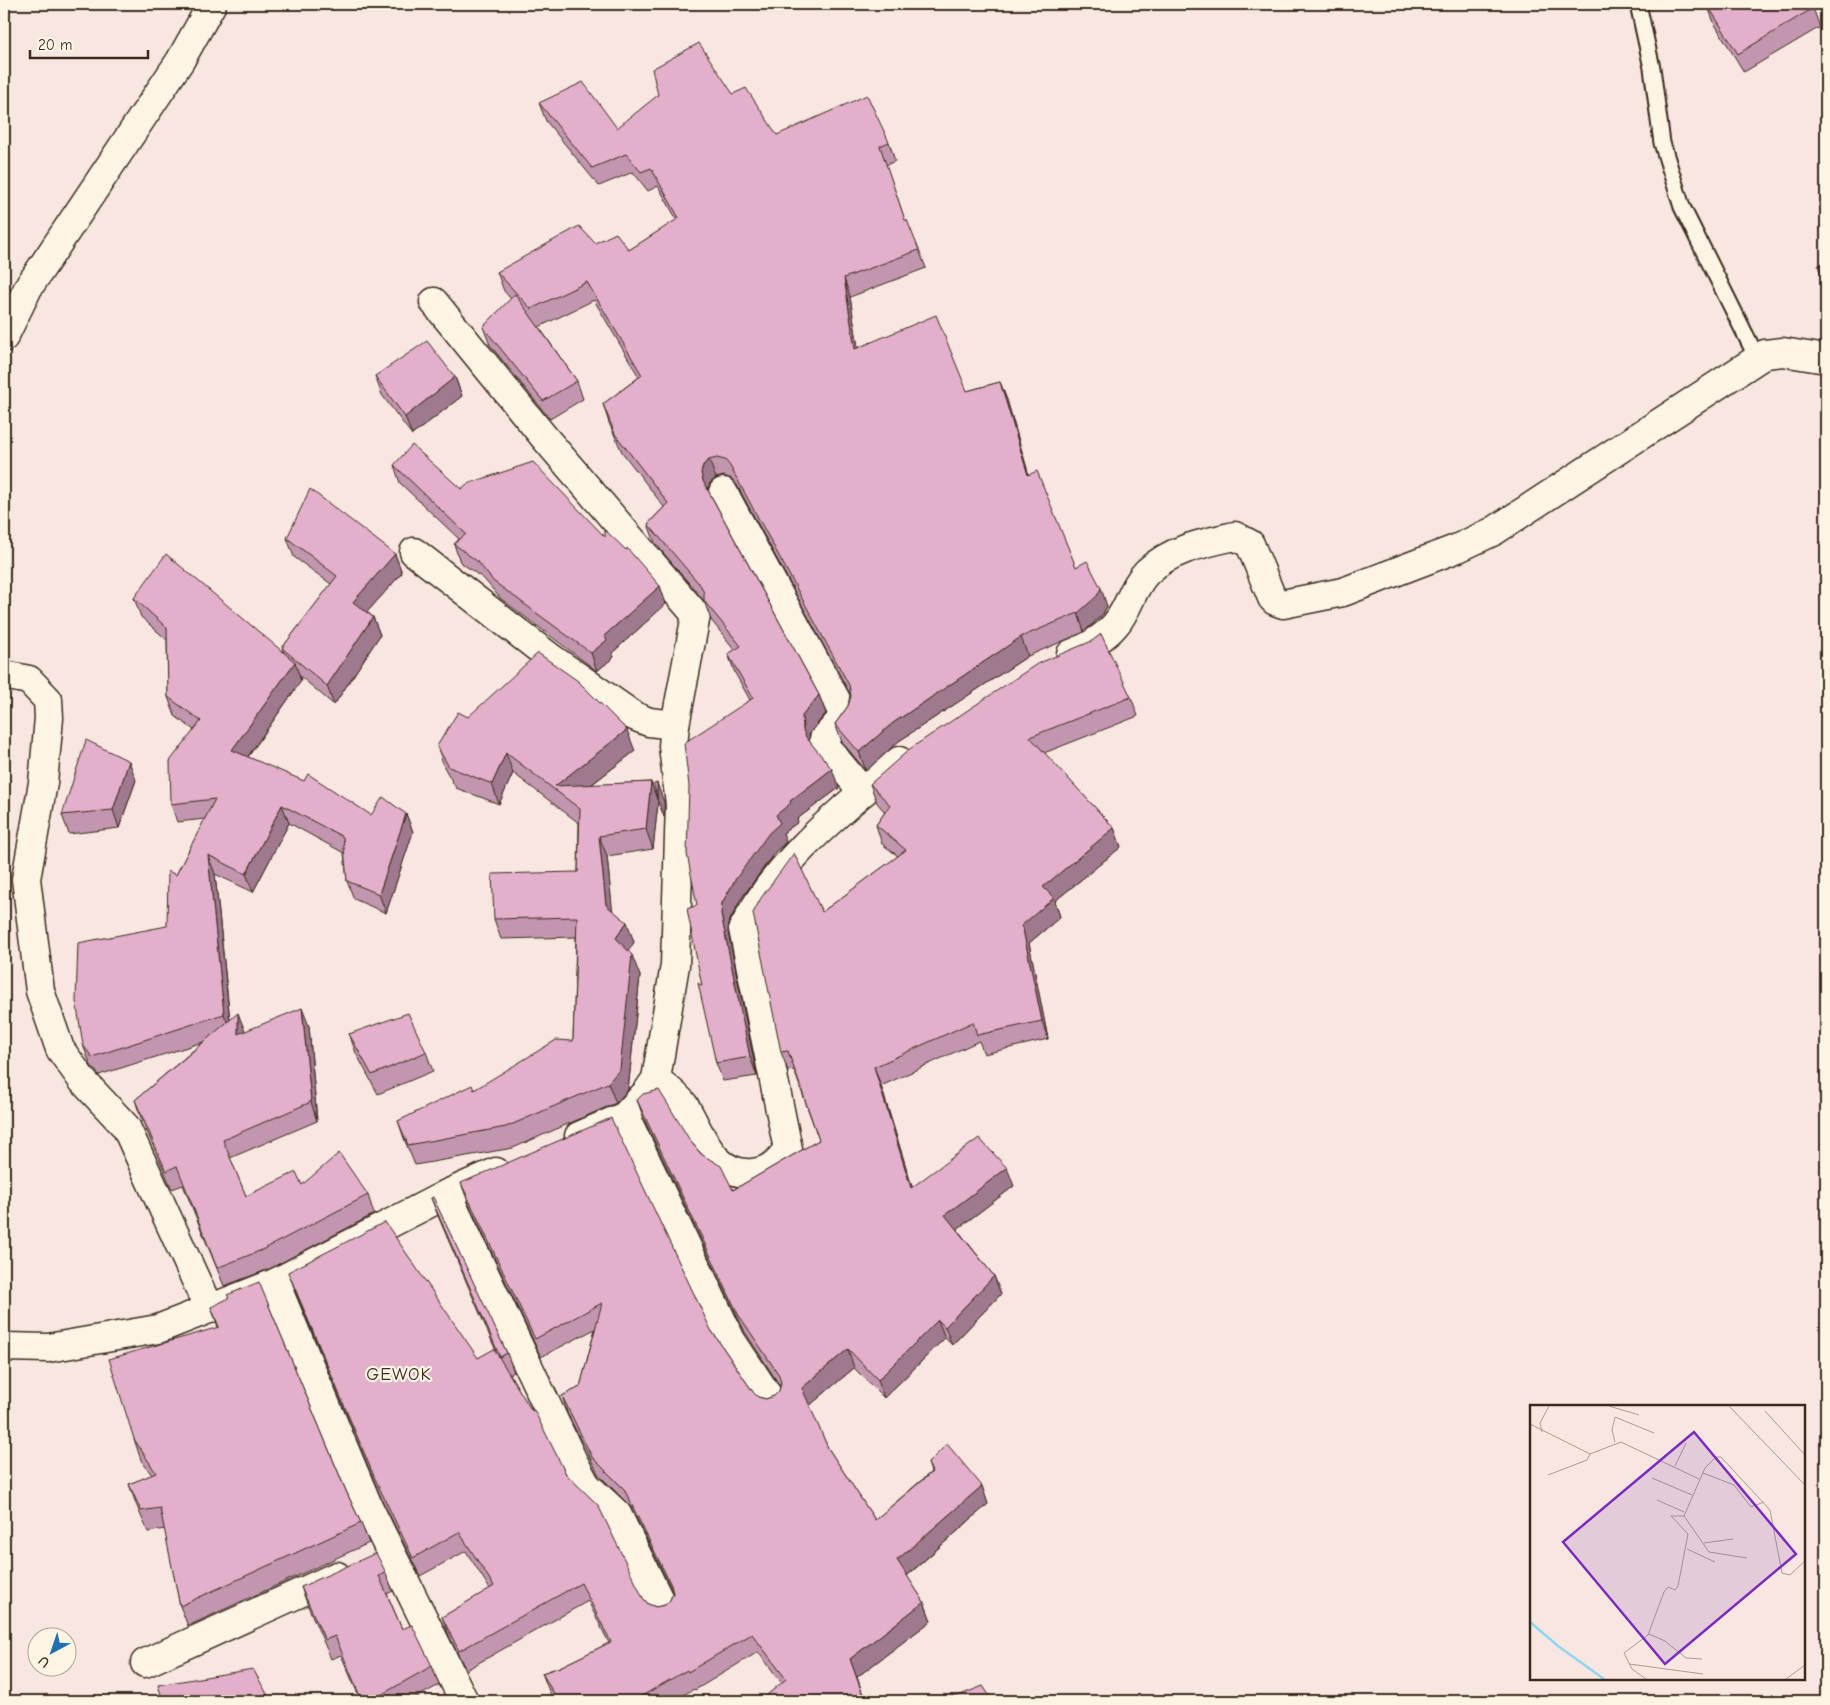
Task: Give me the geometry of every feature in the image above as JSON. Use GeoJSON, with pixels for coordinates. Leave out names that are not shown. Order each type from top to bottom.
{"type":"FeatureCollection","features":[{"type":"Feature","properties":{"kind":"street"},"geometry":{"type":"LineString","coordinates":[[4,337],[28,288],[180,61],[212,4]]}},
{"type":"Feature","properties":{"kind":"street"},"geometry":{"type":"LineString","coordinates":[[434,302],[544,437],[696,615],[675,725],[674,746],[680,804],[675,965],[656,1079],[625,1116],[554,1147]]}},
{"type":"Feature","properties":{"kind":"street"},"geometry":{"type":"LineString","coordinates":[[1052,662],[1093,645],[1116,624],[1133,590],[1148,571],[1186,547],[1236,536],[1243,539],[1250,544],[1275,602],[1283,604],[1343,592],[1458,548],[1494,531],[1765,354],[1783,352],[1826,359]]}},
{"type":"Feature","properties":{"kind":"street"},"geometry":{"type":"LineString","coordinates":[[723,492],[842,711],[840,721],[824,739],[825,746],[863,792]]}},
{"type":"Feature","properties":{"kind":"street"},"geometry":{"type":"LineString","coordinates":[[414,552],[551,658],[634,716],[649,722],[675,725]]}},
{"type":"Feature","properties":{"kind":"street"},"geometry":{"type":"LineString","coordinates":[[4,675],[29,680],[48,700],[49,718],[43,783],[26,879],[40,991],[60,1048],[83,1081],[126,1127],[209,1309]]}},
{"type":"Feature","properties":{"kind":"street"},"geometry":{"type":"LineString","coordinates":[[656,1079],[683,1104],[700,1135],[722,1165],[742,1174],[764,1172],[779,1162],[788,1149],[744,929],[754,908],[788,861],[863,792],[916,748]]}},
{"type":"Feature","properties":{"kind":"street"},"geometry":{"type":"LineString","coordinates":[[625,1116],[731,1340],[772,1402]]}},
{"type":"Feature","properties":{"kind":"street"},"geometry":{"type":"LineString","coordinates":[[4,1347],[48,1348],[158,1329],[275,1283],[447,1194],[518,1163]]}},
{"type":"Feature","properties":{"kind":"street"},"geometry":{"type":"LineString","coordinates":[[447,1194],[586,1485],[617,1514],[664,1610]]}},
{"type":"Feature","properties":{"kind":"street"},"geometry":{"type":"LineString","coordinates":[[275,1283],[368,1506],[464,1701]]}},
{"type":"Feature","properties":{"kind":"street"},"geometry":{"type":"LineString","coordinates":[[145,1663],[390,1551]]}},
{"type":"Feature","properties":{"kind":"lane"},"geometry":{"type":"LineString","coordinates":[[1638,4],[1652,68],[1662,143],[1673,182],[1682,207],[1757,358]]}},
{"type":"Feature","properties":{"kind":"building"},"geometry":{"type":"Polygon","coordinates":[[[1707,4],[1810,4],[1813,8],[1738,54],[1707,4]]]}},
{"type":"Feature","properties":{"kind":"building"},"geometry":{"type":"Polygon","coordinates":[[[699,43],[733,94],[746,88],[777,135],[867,95],[889,142],[880,146],[905,220],[907,220],[919,250],[844,278],[855,349],[936,315],[967,391],[1000,382],[1028,475],[1037,471],[1076,567],[1087,561],[1101,588],[1097,596],[1078,613],[1021,637],[893,723],[859,752],[835,724],[848,706],[851,696],[849,685],[730,466],[725,460],[717,458],[709,460],[703,465],[701,473],[703,481],[819,695],[802,716],[803,730],[806,737],[832,769],[790,801],[791,803],[776,815],[780,823],[769,833],[735,880],[722,903],[721,914],[750,1057],[716,1063],[698,983],[702,986],[687,909],[697,905],[687,854],[689,786],[684,743],[753,698],[728,654],[741,646],[704,601],[704,593],[701,586],[648,524],[668,503],[615,434],[603,404],[642,375],[587,282],[531,309],[497,272],[579,226],[595,243],[616,233],[629,250],[679,218],[651,168],[641,172],[626,154],[592,168],[539,103],[583,82],[617,128],[658,95],[652,69],[699,43]]]}},
{"type":"Feature","properties":{"kind":"building"},"geometry":{"type":"Polygon","coordinates":[[[1826,261],[1826,278],[1818,266],[1826,261]]]}},
{"type":"Feature","properties":{"kind":"building"},"geometry":{"type":"Polygon","coordinates":[[[515,294],[577,381],[543,401],[483,327],[515,294]]]}},
{"type":"Feature","properties":{"kind":"building"},"geometry":{"type":"Polygon","coordinates":[[[427,341],[455,377],[405,417],[375,376],[427,341]]]}},
{"type":"Feature","properties":{"kind":"building"},"geometry":{"type":"Polygon","coordinates":[[[412,445],[461,489],[467,484],[533,462],[605,537],[605,530],[626,550],[627,548],[660,586],[604,636],[607,640],[591,653],[493,581],[478,562],[454,544],[466,534],[394,465],[412,445]]]}},
{"type":"Feature","properties":{"kind":"building"},"geometry":{"type":"Polygon","coordinates":[[[310,489],[395,554],[353,602],[373,617],[327,686],[282,648],[337,576],[287,538],[310,489]]]}},
{"type":"Feature","properties":{"kind":"building"},"geometry":{"type":"Polygon","coordinates":[[[166,554],[295,662],[232,750],[304,781],[308,774],[371,815],[383,797],[406,814],[379,894],[347,881],[343,837],[282,805],[246,874],[208,855],[224,1014],[92,1057],[83,1045],[76,1001],[78,943],[167,926],[168,871],[176,875],[215,799],[171,804],[170,761],[201,721],[168,697],[167,628],[134,598],[166,554]]]}},
{"type":"Feature","properties":{"kind":"building"},"geometry":{"type":"Polygon","coordinates":[[[1101,634],[1131,697],[1030,737],[1114,828],[1043,887],[1054,898],[1022,925],[1042,1021],[977,1035],[973,1022],[874,1067],[911,1188],[979,1138],[1007,1168],[945,1215],[994,1276],[945,1327],[938,1320],[878,1380],[848,1349],[802,1388],[828,1448],[875,1520],[932,1472],[928,1463],[947,1444],[982,1486],[897,1560],[924,1602],[850,1659],[865,1701],[760,1701],[786,1679],[752,1634],[688,1672],[687,1670],[633,1701],[558,1701],[542,1673],[560,1667],[611,1642],[581,1583],[459,1651],[442,1617],[494,1586],[459,1532],[413,1558],[376,1481],[288,1272],[385,1222],[478,1358],[494,1349],[532,1411],[534,1410],[566,1474],[598,1505],[643,1598],[648,1604],[656,1607],[665,1605],[673,1593],[671,1585],[624,1489],[592,1457],[562,1396],[580,1387],[602,1303],[535,1339],[461,1183],[611,1118],[711,1330],[753,1392],[758,1397],[766,1399],[774,1396],[779,1391],[781,1383],[779,1375],[738,1314],[637,1100],[643,1094],[659,1090],[691,1142],[701,1154],[721,1166],[733,1190],[819,1140],[788,1051],[781,1052],[753,913],[761,898],[794,853],[822,912],[906,850],[876,825],[890,805],[870,784],[911,748],[1037,664],[1092,641],[1101,634]]]}},
{"type":"Feature","properties":{"kind":"building"},"geometry":{"type":"Polygon","coordinates":[[[538,653],[578,681],[627,730],[555,786],[651,782],[646,829],[599,836],[606,905],[627,922],[616,938],[632,955],[620,1069],[608,1083],[506,1127],[408,1145],[398,1121],[472,1085],[474,1090],[556,1040],[573,1041],[577,917],[494,919],[492,874],[578,872],[580,809],[506,753],[492,784],[449,767],[437,746],[458,712],[468,717],[538,653]]]}},
{"type":"Feature","properties":{"kind":"building"},"geometry":{"type":"Polygon","coordinates":[[[86,740],[129,761],[113,810],[62,815],[86,740]]]}},
{"type":"Feature","properties":{"kind":"building"},"geometry":{"type":"Polygon","coordinates":[[[657,783],[657,799],[654,784],[657,783]]]}},
{"type":"Feature","properties":{"kind":"building"},"geometry":{"type":"Polygon","coordinates":[[[302,1008],[311,1102],[223,1140],[246,1196],[296,1172],[302,1185],[339,1153],[368,1195],[262,1250],[217,1268],[177,1166],[166,1171],[135,1100],[238,1013],[238,1034],[302,1008]]]}},
{"type":"Feature","properties":{"kind":"building"},"geometry":{"type":"Polygon","coordinates":[[[408,1013],[426,1052],[372,1075],[349,1034],[408,1013]]]}},
{"type":"Feature","properties":{"kind":"building"},"geometry":{"type":"Polygon","coordinates":[[[433,1197],[507,1353],[500,1357],[431,1198],[433,1197]]]}},
{"type":"Feature","properties":{"kind":"building"},"geometry":{"type":"Polygon","coordinates":[[[259,1282],[361,1523],[180,1606],[160,1508],[141,1511],[129,1484],[156,1473],[134,1439],[109,1359],[219,1327],[211,1307],[229,1298],[227,1295],[259,1282]]]}},
{"type":"Feature","properties":{"kind":"building"},"geometry":{"type":"Polygon","coordinates":[[[376,1553],[386,1573],[379,1576],[402,1629],[412,1625],[432,1666],[370,1701],[362,1701],[335,1636],[325,1640],[301,1587],[376,1553]]]}},
{"type":"Feature","properties":{"kind":"building"},"geometry":{"type":"Polygon","coordinates":[[[253,1669],[271,1701],[163,1701],[158,1685],[253,1669]]]}},
{"type":"Feature","properties":{"kind":"building"},"geometry":{"type":"Polygon","coordinates":[[[983,1686],[993,1701],[945,1701],[983,1686]]]}},
{"type":"Feature","properties":{"kind":"district","name":"GEWOK"},"geometry":{"type":"Point","coordinates":[399,1374]}}]}
